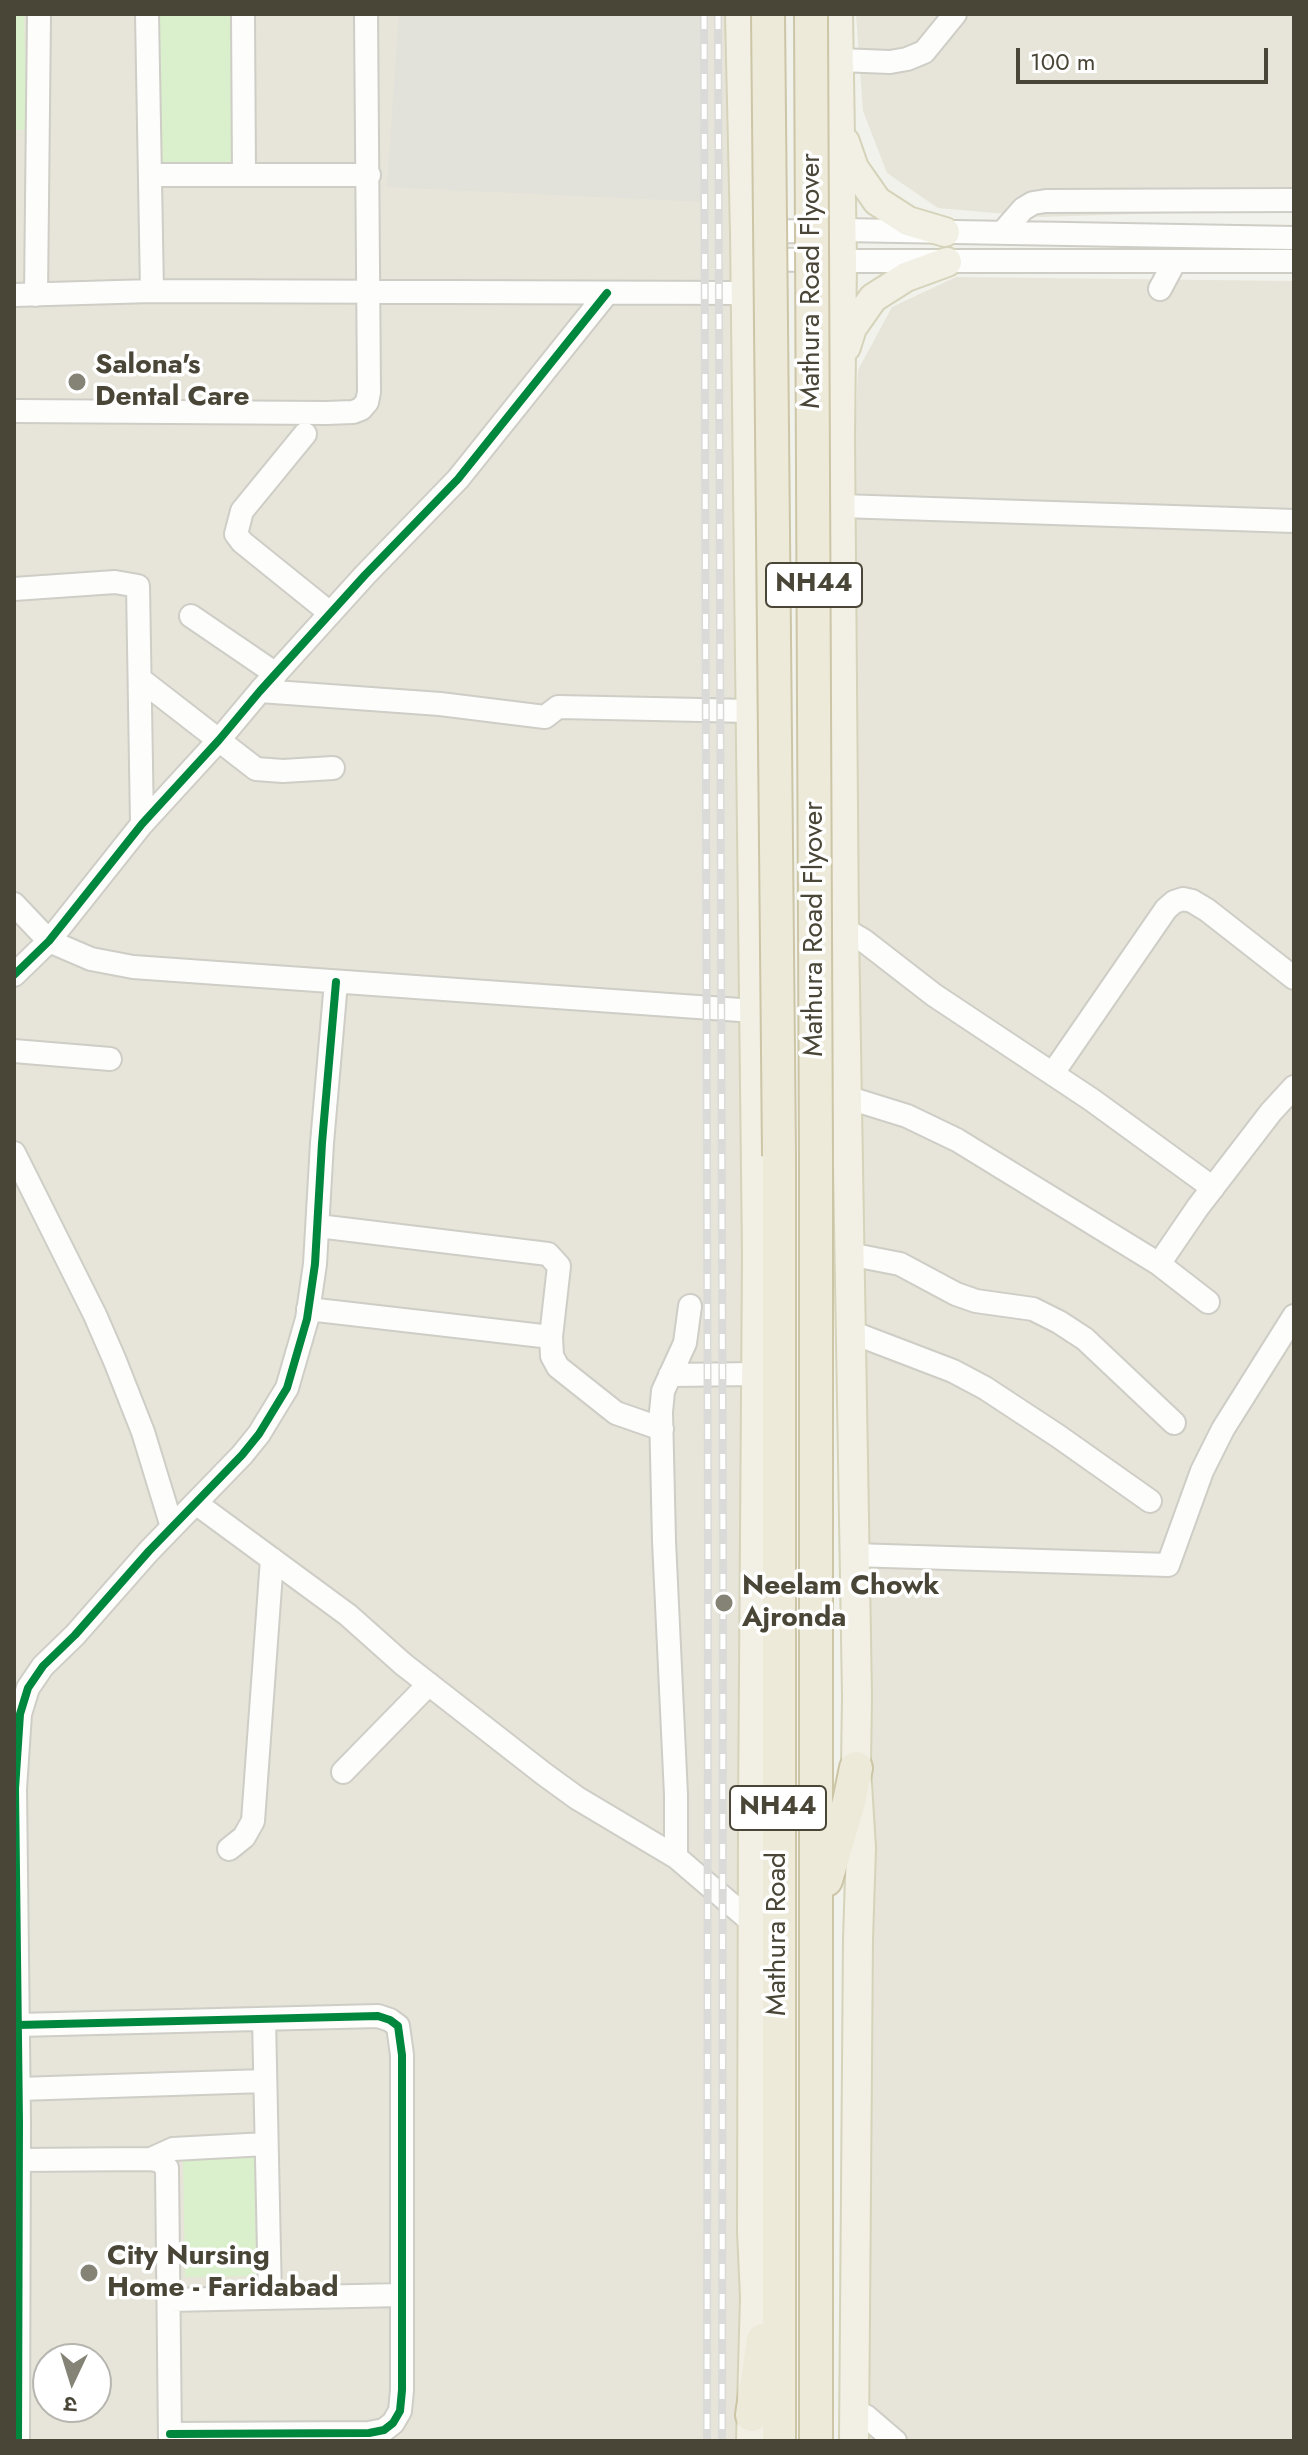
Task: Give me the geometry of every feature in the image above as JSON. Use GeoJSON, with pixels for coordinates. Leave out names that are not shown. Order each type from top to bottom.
{"type":"FeatureCollection","features":[{"type":"Feature","properties":{"kind":"highway","name":"Mathura Road Flyover"},"geometry":{"type":"LineString","coordinates":[[768,14],[779,1156],[778,1426]]}},
{"type":"Feature","properties":{"kind":"highway","name":"Mathura Road Flyover"},"geometry":{"type":"LineString","coordinates":[[811,14],[817,1844]]}},
{"type":"Feature","properties":{"kind":"highway"},"geometry":{"type":"LineString","coordinates":[[757,1255],[778,1426]]}},
{"type":"Feature","properties":{"kind":"highway","name":"Mathura Road"},"geometry":{"type":"LineString","coordinates":[[778,1426],[779,2441]]}},
{"type":"Feature","properties":{"kind":"highway"},"geometry":{"type":"LineString","coordinates":[[816,1910],[843,1826],[856,1768]]}},
{"type":"Feature","properties":{"kind":"highway","name":"Mathura Road"},"geometry":{"type":"LineString","coordinates":[[816,2441],[817,1844]]}},
{"type":"Feature","properties":{"kind":"highway"},"geometry":{"type":"LineString","coordinates":[[752,2428],[779,2237]]}},
{"type":"Feature","properties":{"kind":"main road"},"geometry":{"type":"LineString","coordinates":[[740,14],[757,1255],[752,2231],[755,2297],[752,2428]]}},
{"type":"Feature","properties":{"kind":"main road"},"geometry":{"type":"LineString","coordinates":[[838,14],[842,230],[846,1097],[856,1768],[861,1848],[854,2441]]}},
{"type":"Feature","properties":{"kind":"main road"},"geometry":{"type":"LineString","coordinates":[[840,126],[854,168],[877,201],[908,221],[945,232]]}},
{"type":"Feature","properties":{"kind":"main road"},"geometry":{"type":"LineString","coordinates":[[743,160],[780,179],[803,181],[826,175],[840,159]]}},
{"type":"Feature","properties":{"kind":"main road"},"geometry":{"type":"LineString","coordinates":[[841,372],[852,328],[873,298],[906,277],[947,262]]}},
{"type":"Feature","properties":{"kind":"main road"},"geometry":{"type":"LineString","coordinates":[[747,382],[757,369],[795,360],[820,364],[841,372]]}},
{"type":"Feature","properties":{"kind":"street"},"geometry":{"type":"LineString","coordinates":[[39,14],[25,295],[152,291],[745,293]]}},
{"type":"Feature","properties":{"kind":"street"},"geometry":{"type":"LineString","coordinates":[[147,14],[152,291]]}},
{"type":"Feature","properties":{"kind":"street"},"geometry":{"type":"LineString","coordinates":[[243,14],[244,175]]}},
{"type":"Feature","properties":{"kind":"street"},"geometry":{"type":"LineString","coordinates":[[14,411],[353,412],[361,409],[367,402],[369,392],[366,14]]}},
{"type":"Feature","properties":{"kind":"street"},"geometry":{"type":"LineString","coordinates":[[839,60],[890,62],[907,59],[924,52],[955,14]]}},
{"type":"Feature","properties":{"kind":"street"},"geometry":{"type":"LineString","coordinates":[[150,175],[369,175]]}},
{"type":"Feature","properties":{"kind":"street"},"geometry":{"type":"LineString","coordinates":[[1002,233],[1023,209],[1046,201],[1294,200]]}},
{"type":"Feature","properties":{"kind":"street"},"geometry":{"type":"LineString","coordinates":[[745,245],[842,230],[1294,238]]}},
{"type":"Feature","properties":{"kind":"street"},"geometry":{"type":"LineString","coordinates":[[745,245],[842,261],[1294,261]]}},
{"type":"Feature","properties":{"kind":"street"},"geometry":{"type":"LineString","coordinates":[[1160,289],[1175,261]]}},
{"type":"Feature","properties":{"kind":"street"},"geometry":{"type":"LineString","coordinates":[[14,975],[49,941],[142,824],[260,691],[458,479],[607,293]]}},
{"type":"Feature","properties":{"kind":"street"},"geometry":{"type":"LineString","coordinates":[[305,434],[242,511],[236,534],[330,613]]}},
{"type":"Feature","properties":{"kind":"street"},"geometry":{"type":"LineString","coordinates":[[841,506],[1294,521]]}},
{"type":"Feature","properties":{"kind":"street"},"geometry":{"type":"LineString","coordinates":[[14,589],[115,582],[138,586],[142,824]]}},
{"type":"Feature","properties":{"kind":"street"},"geometry":{"type":"LineString","coordinates":[[191,616],[276,674]]}},
{"type":"Feature","properties":{"kind":"street"},"geometry":{"type":"LineString","coordinates":[[140,679],[256,769],[333,768]]}},
{"type":"Feature","properties":{"kind":"street"},"geometry":{"type":"LineString","coordinates":[[260,691],[440,704],[545,717],[558,707],[749,711]]}},
{"type":"Feature","properties":{"kind":"street"},"geometry":{"type":"LineString","coordinates":[[1053,1073],[1174,902],[1183,899],[1192,901],[1207,910],[1294,978]]}},
{"type":"Feature","properties":{"kind":"street"},"geometry":{"type":"LineString","coordinates":[[14,904],[49,941],[91,959],[133,967],[754,1011]]}},
{"type":"Feature","properties":{"kind":"street"},"geometry":{"type":"LineString","coordinates":[[844,929],[1213,1188]]}},
{"type":"Feature","properties":{"kind":"street"},"geometry":{"type":"LineString","coordinates":[[18,2441],[19,2089],[15,1789],[21,1682],[75,1635],[172,1527],[197,1504],[259,1434],[287,1388],[308,1309],[318,1226],[336,982]]}},
{"type":"Feature","properties":{"kind":"street"},"geometry":{"type":"LineString","coordinates":[[14,1051],[110,1059]]}},
{"type":"Feature","properties":{"kind":"street"},"geometry":{"type":"LineString","coordinates":[[1159,1264],[1213,1188],[1294,1087]]}},
{"type":"Feature","properties":{"kind":"street"},"geometry":{"type":"LineString","coordinates":[[846,1097],[907,1116],[957,1140],[1159,1264],[1208,1302]]}},
{"type":"Feature","properties":{"kind":"street"},"geometry":{"type":"LineString","coordinates":[[14,1153],[115,1361],[143,1432],[172,1527]]}},
{"type":"Feature","properties":{"kind":"street"},"geometry":{"type":"LineString","coordinates":[[318,1226],[548,1254],[559,1266],[560,1277],[551,1337],[552,1356],[569,1378],[616,1413],[662,1429]]}},
{"type":"Feature","properties":{"kind":"street"},"geometry":{"type":"LineString","coordinates":[[849,1254],[900,1264],[956,1294],[976,1301],[1033,1309],[1059,1322],[1085,1339],[1174,1423]]}},
{"type":"Feature","properties":{"kind":"street"},"geometry":{"type":"LineString","coordinates":[[676,1857],[662,1429],[663,1391],[685,1343],[690,1306]]}},
{"type":"Feature","properties":{"kind":"street"},"geometry":{"type":"LineString","coordinates":[[308,1309],[551,1337]]}},
{"type":"Feature","properties":{"kind":"street"},"geometry":{"type":"LineString","coordinates":[[854,1555],[1168,1565],[1202,1471],[1223,1429],[1294,1316]]}},
{"type":"Feature","properties":{"kind":"street"},"geometry":{"type":"LineString","coordinates":[[851,1332],[953,1371],[985,1388],[1150,1501]]}},
{"type":"Feature","properties":{"kind":"street"},"geometry":{"type":"LineString","coordinates":[[670,1375],[756,1374]]}},
{"type":"Feature","properties":{"kind":"street"},"geometry":{"type":"LineString","coordinates":[[197,1504],[348,1615],[429,1684],[577,1798],[676,1857],[753,1923]]}},
{"type":"Feature","properties":{"kind":"street"},"geometry":{"type":"LineString","coordinates":[[229,1849],[244,1837],[253,1821],[272,1559]]}},
{"type":"Feature","properties":{"kind":"street"},"geometry":{"type":"LineString","coordinates":[[343,1772],[429,1684]]}},
{"type":"Feature","properties":{"kind":"street"},"geometry":{"type":"LineString","coordinates":[[18,2025],[378,2016],[398,2026],[402,2055],[402,2295],[400,2411],[393,2423],[384,2430],[369,2433],[170,2437],[167,2168],[160,2161],[151,2159],[18,2160]]}},
{"type":"Feature","properties":{"kind":"street"},"geometry":{"type":"LineString","coordinates":[[264,2019],[270,2298]]}},
{"type":"Feature","properties":{"kind":"street"},"geometry":{"type":"LineString","coordinates":[[19,2089],[264,2081]]}},
{"type":"Feature","properties":{"kind":"street"},"geometry":{"type":"LineString","coordinates":[[151,2159],[173,2149],[266,2144]]}},
{"type":"Feature","properties":{"kind":"street"},"geometry":{"type":"LineString","coordinates":[[170,2300],[402,2295]]}},
{"type":"Feature","properties":{"kind":"street"},"geometry":{"type":"LineString","coordinates":[[854,2410],[895,2441]]}},
{"type":"Feature","properties":{"kind":"shaded area"},"geometry":{"type":"Polygon","coordinates":[[[14,14],[737,14],[749,2441],[14,2441],[14,14]]]}},
{"type":"Feature","properties":{"kind":"shaded area"},"geometry":{"type":"Polygon","coordinates":[[[399,14],[707,14],[708,202],[387,187],[399,14]]]}},
{"type":"Feature","properties":{"kind":"shaded area"},"geometry":{"type":"Polygon","coordinates":[[[856,14],[1294,14],[1294,209],[1041,217],[938,208],[887,173],[863,111],[856,14]]]}},
{"type":"Feature","properties":{"kind":"shaded area"},"geometry":{"type":"Polygon","coordinates":[[[956,277],[1294,281],[1294,2441],[842,2441],[845,1403],[853,479],[858,370],[892,307],[956,277]]]}},
{"type":"Feature","properties":{"kind":"green space"},"geometry":{"type":"Polygon","coordinates":[[[14,14],[24,14],[27,130],[14,130],[14,14]]]}},
{"type":"Feature","properties":{"kind":"green space"},"geometry":{"type":"Polygon","coordinates":[[[158,14],[232,14],[235,164],[161,165],[158,14]]]}},
{"type":"Feature","properties":{"kind":"green space"},"geometry":{"type":"Polygon","coordinates":[[[255,2156],[256,2276],[185,2277],[183,2157],[255,2156]]]}},
{"type":"Feature","properties":{"kind":"railway"},"geometry":{"type":"LineString","coordinates":[[704,14],[707,2441]]}},
{"type":"Feature","properties":{"kind":"railway"},"geometry":{"type":"LineString","coordinates":[[718,14],[723,1553],[722,2441]]}},
{"type":"Feature","properties":{"kind":"cycle path"},"geometry":{"type":"LineString","coordinates":[[14,975],[49,941],[142,824],[260,691],[365,575],[458,479],[607,293]]}},
{"type":"Feature","properties":{"kind":"cycle path"},"geometry":{"type":"LineString","coordinates":[[18,2441],[19,2122],[15,1789],[20,1714],[28,1688],[43,1666],[242,1455],[259,1434],[287,1388],[307,1319],[315,1264],[336,982]]}},
{"type":"Feature","properties":{"kind":"cycle path"},"geometry":{"type":"LineString","coordinates":[[18,2025],[378,2016],[398,2026],[402,2055],[400,2411],[384,2430],[369,2433],[170,2434]]}},
{"type":"Feature","properties":{"kind":"place","name":"Salona's Dental Care"},"geometry":{"type":"Point","coordinates":[77,382]}},
{"type":"Feature","properties":{"kind":"place","name":"Neelam Chowk Ajronda"},"geometry":{"type":"Point","coordinates":[724,1603]}},
{"type":"Feature","properties":{"kind":"place","name":"City Nursing Home - Faridabad"},"geometry":{"type":"Point","coordinates":[89,2273]}}]}
